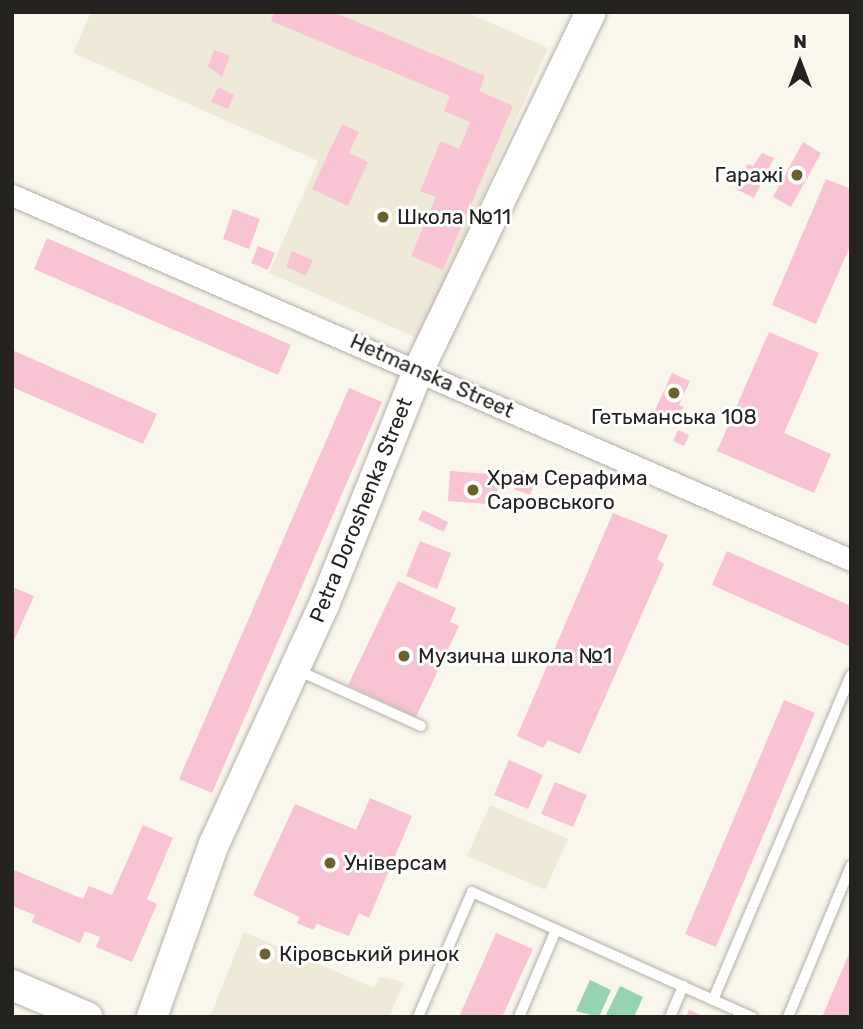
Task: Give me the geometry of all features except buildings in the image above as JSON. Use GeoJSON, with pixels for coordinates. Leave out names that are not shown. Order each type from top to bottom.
{"type":"FeatureCollection","features":[{"type":"Feature","properties":{"kind":"street","name":"Petra Doroshenka Street"},"geometry":{"type":"LineString","coordinates":[[152,1017],[214,844],[295,669],[419,369],[591,12]]}},
{"type":"Feature","properties":{"kind":"street","name":"Hetmanska Street"},"geometry":{"type":"LineString","coordinates":[[12,195],[419,369],[851,560]]}},
{"type":"Feature","properties":{"kind":"street"},"geometry":{"type":"LineString","coordinates":[[12,985],[87,1017]]}},
{"type":"Feature","properties":{"kind":"lane"},"geometry":{"type":"LineString","coordinates":[[295,669],[421,726]]}},
{"type":"Feature","properties":{"kind":"lane"},"geometry":{"type":"LineString","coordinates":[[713,1000],[850,675]]}},
{"type":"Feature","properties":{"kind":"lane"},"geometry":{"type":"LineString","coordinates":[[788,1017],[851,866]]}},
{"type":"Feature","properties":{"kind":"lane"},"geometry":{"type":"LineString","coordinates":[[418,1017],[472,892],[752,1017]]}},
{"type":"Feature","properties":{"kind":"lane"},"geometry":{"type":"LineString","coordinates":[[519,1017],[556,930]]}},
{"type":"Feature","properties":{"kind":"lane"},"geometry":{"type":"LineString","coordinates":[[670,1017],[683,986]]}},
{"type":"Feature","properties":{"kind":"shaded area","name":"Школа №11"},"geometry":{"type":"Polygon","coordinates":[[[91,12],[466,12],[548,48],[419,339],[269,273],[318,161],[73,53],[91,12]]]}},
{"type":"Feature","properties":{"kind":"shaded area"},"geometry":{"type":"Polygon","coordinates":[[[490,805],[568,839],[545,890],[467,856],[490,805]]]}},
{"type":"Feature","properties":{"kind":"shaded area","name":"Кіровський ринок"},"geometry":{"type":"Polygon","coordinates":[[[244,932],[374,988],[380,977],[404,982],[389,1017],[210,1017],[244,932]]]}},
{"type":"Feature","properties":{"kind":"green space"},"geometry":{"type":"Polygon","coordinates":[[[590,980],[611,990],[599,1017],[576,1011],[590,980]]]}},
{"type":"Feature","properties":{"kind":"green space"},"geometry":{"type":"Polygon","coordinates":[[[620,986],[643,997],[634,1017],[605,1017],[620,986]]]}},
{"type":"Feature","properties":{"kind":"place","name":"Гаражі"},"geometry":{"type":"Point","coordinates":[797,175]}},
{"type":"Feature","properties":{"kind":"place","name":"Школа №11"},"geometry":{"type":"Point","coordinates":[383,217]}},
{"type":"Feature","properties":{"kind":"place","name":"Гетьманська 108"},"geometry":{"type":"Point","coordinates":[674,393]}},
{"type":"Feature","properties":{"kind":"place","name":"Храм Серафима Саровського"},"geometry":{"type":"Point","coordinates":[473,490]}},
{"type":"Feature","properties":{"kind":"place","name":"Музична школа №1"},"geometry":{"type":"Point","coordinates":[404,656]}},
{"type":"Feature","properties":{"kind":"place","name":"Універсам"},"geometry":{"type":"Point","coordinates":[330,863]}},
{"type":"Feature","properties":{"kind":"place","name":"Кіровський ринок"},"geometry":{"type":"Point","coordinates":[265,954]}}]}
